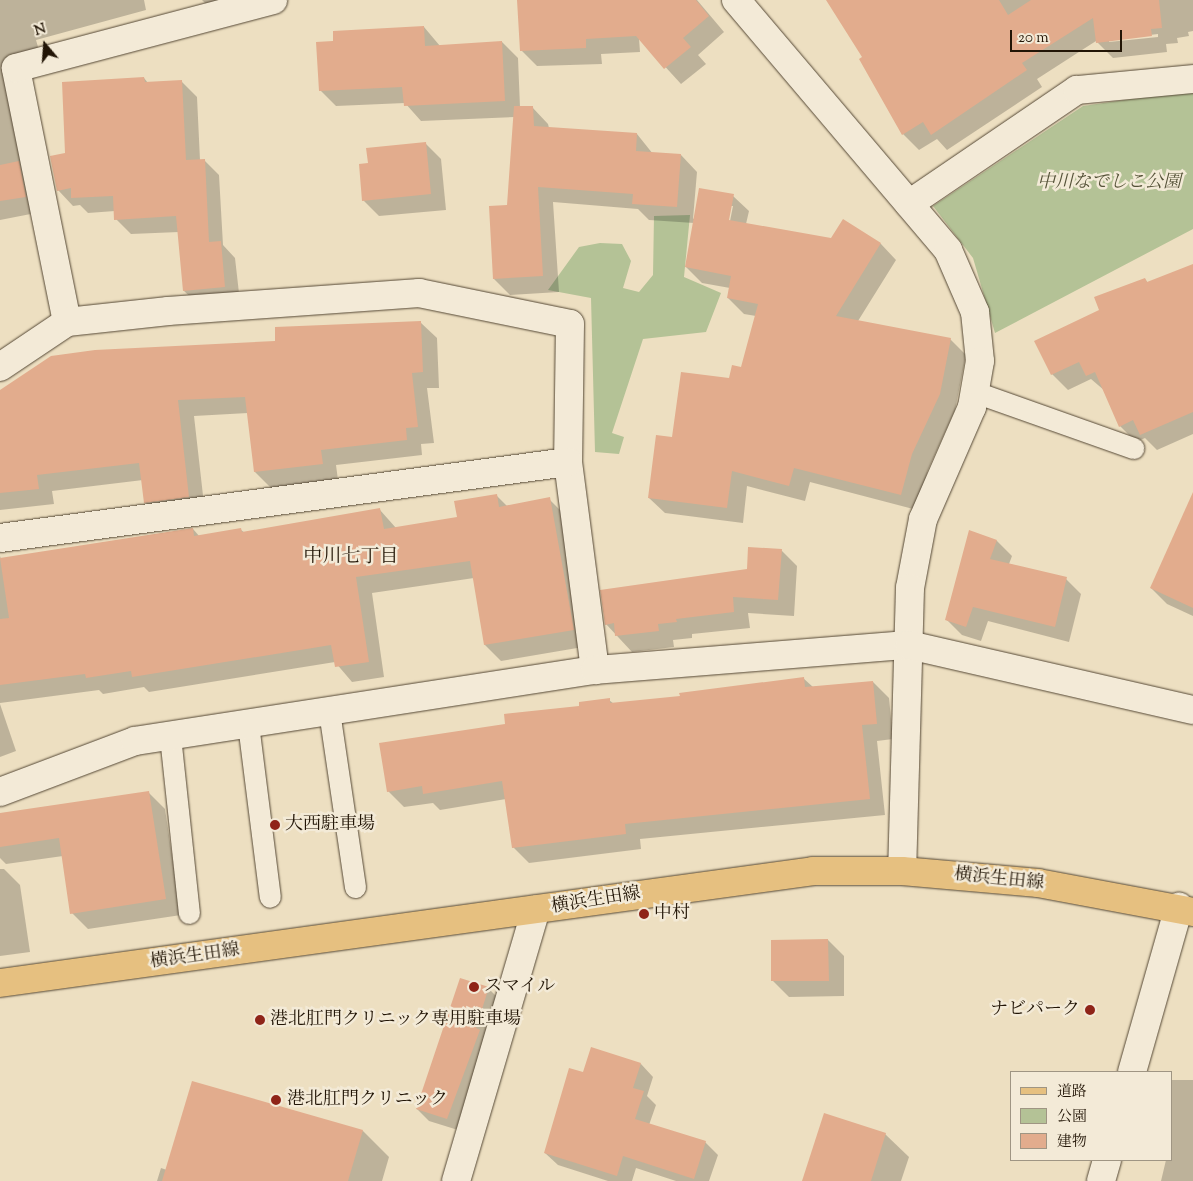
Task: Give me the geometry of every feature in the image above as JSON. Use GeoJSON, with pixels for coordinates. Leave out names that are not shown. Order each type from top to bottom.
{"type":"FeatureCollection","features":[{"type":"Feature","properties":{"kind":"main road","name":"横浜生田線"},"geometry":{"type":"LineString","coordinates":[[0,984],[536,910],[720,882],[813,871],[902,871],[1038,883],[1186,910]]}},
{"type":"Feature","properties":{"kind":"street"},"geometry":{"type":"LineString","coordinates":[[67,322],[16,68],[273,0]]}},
{"type":"Feature","properties":{"kind":"street"},"geometry":{"type":"LineString","coordinates":[[736,0],[948,250],[975,312],[980,361],[972,407],[923,518],[910,588],[910,645],[902,871]]}},
{"type":"Feature","properties":{"kind":"street"},"geometry":{"type":"LineString","coordinates":[[909,204],[1077,90],[1193,79]]}},
{"type":"Feature","properties":{"kind":"street"},"geometry":{"type":"LineString","coordinates":[[0,367],[67,322],[419,293],[570,324],[568,462],[595,670]]}},
{"type":"Feature","properties":{"kind":"street"},"geometry":{"type":"LineString","coordinates":[[0,538],[568,462]]}},
{"type":"Feature","properties":{"kind":"street"},"geometry":{"type":"LineString","coordinates":[[0,792],[135,741],[595,670],[910,645],[1193,710]]}},
{"type":"Feature","properties":{"kind":"street"},"geometry":{"type":"LineString","coordinates":[[456,1181],[536,910]]}},
{"type":"Feature","properties":{"kind":"street"},"geometry":{"type":"LineString","coordinates":[[1132,1071],[1186,910]]}},
{"type":"Feature","properties":{"kind":"street"},"geometry":{"type":"LineString","coordinates":[[1101,1181],[1107,1161]]}},
{"type":"Feature","properties":{"kind":"lane"},"geometry":{"type":"LineString","coordinates":[[975,392],[1133,448]]}},
{"type":"Feature","properties":{"kind":"lane"},"geometry":{"type":"LineString","coordinates":[[329,711],[356,887]]}},
{"type":"Feature","properties":{"kind":"lane"},"geometry":{"type":"LineString","coordinates":[[248,724],[270,896]]}},
{"type":"Feature","properties":{"kind":"lane"},"geometry":{"type":"LineString","coordinates":[[170,736],[189,913]]}},
{"type":"Feature","properties":{"kind":"green space","name":"中川なでしこ公園"},"geometry":{"type":"Polygon","coordinates":[[[1193,90],[1193,229],[995,333],[973,258],[933,206],[1083,106],[1193,90]]]}},
{"type":"Feature","properties":{"kind":"green space"},"geometry":{"type":"Polygon","coordinates":[[[690,215],[684,277],[721,293],[706,332],[643,339],[612,433],[624,437],[619,454],[595,452],[591,298],[548,290],[579,247],[600,243],[622,244],[631,261],[623,288],[639,292],[653,275],[654,216],[690,215]]]}},
{"type":"Feature","properties":{"kind":"building"},"geometry":{"type":"Polygon","coordinates":[[[517,0],[696,0],[709,16],[683,38],[691,47],[664,69],[636,36],[586,39],[586,48],[520,51],[517,0]]]}},
{"type":"Feature","properties":{"kind":"building"},"geometry":{"type":"Polygon","coordinates":[[[826,0],[999,0],[1008,15],[1031,0],[1159,0],[1162,28],[1151,29],[1152,36],[1096,43],[1093,18],[1022,63],[1027,70],[931,135],[923,122],[902,135],[859,59],[862,57],[826,0]]]}},
{"type":"Feature","properties":{"kind":"building"},"geometry":{"type":"Polygon","coordinates":[[[424,26],[425,46],[502,41],[505,101],[404,106],[402,87],[319,91],[316,42],[333,41],[333,31],[424,26]]]}},
{"type":"Feature","properties":{"kind":"building"},"geometry":{"type":"Polygon","coordinates":[[[144,77],[145,82],[182,80],[186,160],[205,159],[209,242],[221,241],[225,287],[183,291],[176,216],[114,220],[113,196],[71,198],[71,188],[57,191],[50,156],[65,153],[62,82],[144,77]]]}},
{"type":"Feature","properties":{"kind":"building"},"geometry":{"type":"Polygon","coordinates":[[[514,106],[533,106],[534,126],[637,133],[636,151],[681,154],[677,207],[632,204],[633,194],[538,187],[543,276],[493,279],[489,206],[507,205],[514,106]]]}},
{"type":"Feature","properties":{"kind":"building"},"geometry":{"type":"Polygon","coordinates":[[[426,142],[431,194],[362,201],[359,164],[368,163],[366,148],[426,142]]]}},
{"type":"Feature","properties":{"kind":"building"},"geometry":{"type":"Polygon","coordinates":[[[19,161],[26,197],[0,201],[0,165],[19,161]]]}},
{"type":"Feature","properties":{"kind":"building"},"geometry":{"type":"Polygon","coordinates":[[[699,188],[734,194],[729,220],[831,238],[843,219],[881,243],[836,316],[951,338],[940,394],[912,454],[901,495],[794,468],[789,486],[732,471],[727,508],[648,498],[656,435],[672,437],[681,372],[729,378],[732,365],[741,367],[758,304],[727,298],[731,276],[685,267],[699,188]]]}},
{"type":"Feature","properties":{"kind":"building"},"geometry":{"type":"Polygon","coordinates":[[[1193,264],[1193,412],[1140,435],[1133,420],[1119,427],[1095,372],[1086,376],[1079,362],[1051,375],[1034,341],[1099,310],[1094,297],[1145,278],[1147,282],[1193,264]]]}},
{"type":"Feature","properties":{"kind":"building"},"geometry":{"type":"Polygon","coordinates":[[[421,321],[423,372],[412,373],[418,427],[406,428],[407,440],[321,450],[323,464],[254,472],[245,397],[178,400],[189,497],[144,503],[139,463],[37,475],[39,489],[0,493],[0,390],[51,356],[95,350],[275,341],[275,327],[421,321]]]}},
{"type":"Feature","properties":{"kind":"building"},"geometry":{"type":"Polygon","coordinates":[[[1193,492],[1193,608],[1150,588],[1193,492]]]}},
{"type":"Feature","properties":{"kind":"building"},"geometry":{"type":"Polygon","coordinates":[[[497,494],[499,507],[550,497],[574,630],[484,645],[470,561],[356,577],[369,662],[335,667],[331,645],[132,677],[131,671],[86,678],[85,674],[0,685],[0,619],[9,618],[0,558],[193,528],[194,536],[241,528],[242,532],[380,508],[384,529],[457,517],[454,501],[497,494]]]}},
{"type":"Feature","properties":{"kind":"building"},"geometry":{"type":"Polygon","coordinates":[[[969,530],[997,540],[990,559],[1067,577],[1055,627],[973,607],[966,627],[945,620],[969,530]]]}},
{"type":"Feature","properties":{"kind":"building"},"geometry":{"type":"Polygon","coordinates":[[[748,547],[782,549],[778,600],[733,597],[734,612],[676,619],[677,622],[658,624],[659,631],[615,636],[614,623],[605,625],[600,590],[747,569],[748,547]]]}},
{"type":"Feature","properties":{"kind":"building"},"geometry":{"type":"Polygon","coordinates":[[[804,677],[805,687],[873,681],[877,724],[862,725],[870,799],[625,824],[626,834],[512,848],[502,781],[423,794],[422,786],[387,792],[379,743],[505,724],[504,714],[579,706],[579,702],[610,698],[610,703],[680,696],[679,693],[804,677]]]}},
{"type":"Feature","properties":{"kind":"building"},"geometry":{"type":"Polygon","coordinates":[[[149,791],[166,899],[70,914],[59,838],[0,847],[0,813],[149,791]]]}},
{"type":"Feature","properties":{"kind":"building"},"geometry":{"type":"Polygon","coordinates":[[[828,939],[829,981],[771,981],[771,940],[828,939]]]}},
{"type":"Feature","properties":{"kind":"building"},"geometry":{"type":"Polygon","coordinates":[[[460,978],[489,987],[476,1028],[480,1030],[447,1119],[416,1109],[460,978]]]}},
{"type":"Feature","properties":{"kind":"building"},"geometry":{"type":"Polygon","coordinates":[[[591,1047],[641,1063],[633,1088],[644,1091],[635,1119],[706,1141],[694,1179],[623,1156],[617,1176],[544,1153],[569,1068],[583,1072],[591,1047]]]}},
{"type":"Feature","properties":{"kind":"building"},"geometry":{"type":"Polygon","coordinates":[[[192,1081],[363,1130],[348,1181],[162,1181],[192,1081]]]}},
{"type":"Feature","properties":{"kind":"building"},"geometry":{"type":"Polygon","coordinates":[[[824,1113],[886,1133],[871,1181],[802,1181],[824,1113]]]}},
{"type":"Feature","properties":{"kind":"place","name":"大西駐車場"},"geometry":{"type":"Point","coordinates":[275,825]}},
{"type":"Feature","properties":{"kind":"place","name":"中村"},"geometry":{"type":"Point","coordinates":[644,914]}},
{"type":"Feature","properties":{"kind":"place","name":"スマイル"},"geometry":{"type":"Point","coordinates":[474,987]}},
{"type":"Feature","properties":{"kind":"place","name":"ナビパーク"},"geometry":{"type":"Point","coordinates":[1090,1010]}},
{"type":"Feature","properties":{"kind":"place","name":"港北肛門クリニック専用駐車場"},"geometry":{"type":"Point","coordinates":[260,1020]}},
{"type":"Feature","properties":{"kind":"place","name":"港北肛門クリニック"},"geometry":{"type":"Point","coordinates":[276,1100]}},
{"type":"Feature","properties":{"kind":"district","name":"中川七丁目"},"geometry":{"type":"Point","coordinates":[351,558]}}]}
